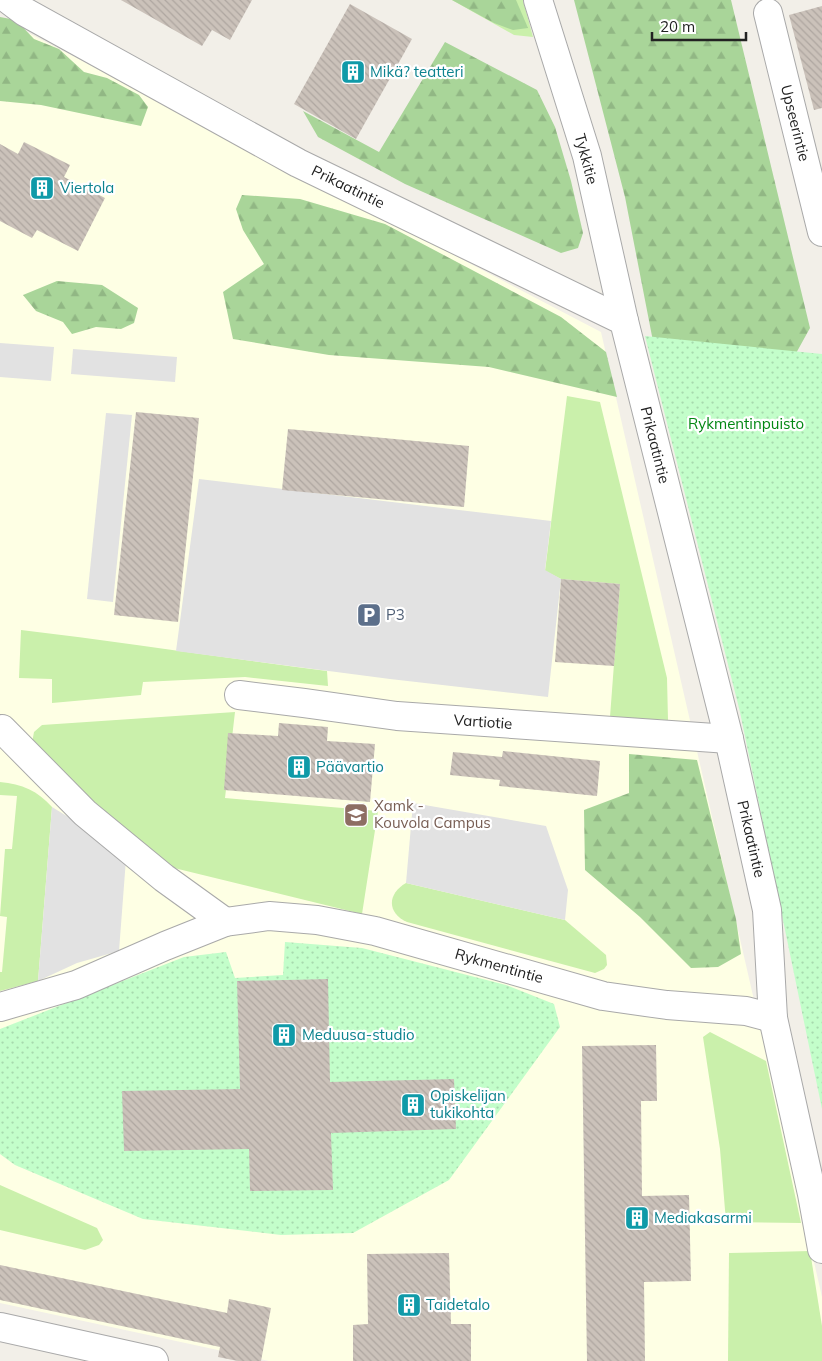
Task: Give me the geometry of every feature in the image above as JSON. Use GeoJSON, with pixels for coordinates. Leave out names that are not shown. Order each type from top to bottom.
{"type":"FeatureCollection","features":[{"type":"Feature","properties":{"kind":"street","name":"Prikaatintie"},"geometry":{"type":"LineString","coordinates":[[9,0],[25,12],[298,162],[624,320],[729,740],[767,910],[773,1018],[812,1194],[822,1249]]}},
{"type":"Feature","properties":{"kind":"street","name":"Tykkitie"},"geometry":{"type":"LineString","coordinates":[[538,0],[586,156],[624,320]]}},
{"type":"Feature","properties":{"kind":"street","name":"Upseerintie"},"geometry":{"type":"LineString","coordinates":[[768,13],[822,232]]}},
{"type":"Feature","properties":{"kind":"street","name":"Vartiotie"},"geometry":{"type":"LineString","coordinates":[[239,695],[397,716],[729,740]]}},
{"type":"Feature","properties":{"kind":"street"},"geometry":{"type":"LineString","coordinates":[[2,729],[84,813],[164,878],[225,922]]}},
{"type":"Feature","properties":{"kind":"street","name":"Rykmentintie"},"geometry":{"type":"LineString","coordinates":[[0,1007],[76,985],[225,922],[269,916],[317,920],[375,931],[603,996],[667,1005],[746,1011],[773,1018]]}},
{"type":"Feature","properties":{"kind":"street"},"geometry":{"type":"LineString","coordinates":[[0,1326],[154,1361]]}},
{"type":"Feature","properties":{"kind":"shaded area","name":"Xamk - Kouvola Campus"},"geometry":{"type":"Polygon","coordinates":[[[0,18],[601,332],[822,1297],[822,1361],[269,1361],[0,1303],[0,18]]]}},
{"type":"Feature","properties":{"kind":"shaded area"},"geometry":{"type":"Polygon","coordinates":[[[0,343],[54,347],[51,381],[0,377],[0,343]]]}},
{"type":"Feature","properties":{"kind":"shaded area"},"geometry":{"type":"Polygon","coordinates":[[[73,349],[177,357],[175,382],[71,374],[73,349]]]}},
{"type":"Feature","properties":{"kind":"shaded area"},"geometry":{"type":"Polygon","coordinates":[[[106,413],[132,415],[113,602],[87,599],[106,413]]]}},
{"type":"Feature","properties":{"kind":"shaded area","name":"P3"},"geometry":{"type":"Polygon","coordinates":[[[199,479],[551,521],[545,570],[561,579],[548,697],[390,679],[176,651],[199,479]]]}},
{"type":"Feature","properties":{"kind":"shaded area"},"geometry":{"type":"Polygon","coordinates":[[[413,803],[546,826],[568,890],[565,920],[406,883],[413,803]]]}},
{"type":"Feature","properties":{"kind":"shaded area"},"geometry":{"type":"Polygon","coordinates":[[[52,807],[83,826],[126,859],[119,951],[77,963],[38,981],[52,807]]]}},
{"type":"Feature","properties":{"kind":"green space"},"geometry":{"type":"Polygon","coordinates":[[[452,0],[523,0],[533,37],[514,35],[452,0]]]}},
{"type":"Feature","properties":{"kind":"green space"},"geometry":{"type":"Polygon","coordinates":[[[452,0],[516,0],[528,28],[513,30],[494,23],[452,0]]]}},
{"type":"Feature","properties":{"kind":"green space"},"geometry":{"type":"Polygon","coordinates":[[[574,0],[731,0],[810,328],[784,375],[664,398],[625,197],[574,0]]]}},
{"type":"Feature","properties":{"kind":"green space"},"geometry":{"type":"Polygon","coordinates":[[[0,17],[16,20],[34,39],[59,49],[84,72],[107,78],[139,95],[148,107],[141,126],[41,105],[0,101],[0,17]]]}},
{"type":"Feature","properties":{"kind":"green space"},"geometry":{"type":"Polygon","coordinates":[[[445,42],[537,90],[555,127],[571,181],[583,233],[578,248],[561,253],[405,184],[318,137],[303,111],[379,152],[445,42]]]}},
{"type":"Feature","properties":{"kind":"green space"},"geometry":{"type":"Polygon","coordinates":[[[242,195],[300,199],[385,224],[561,317],[606,352],[617,397],[489,367],[329,355],[233,339],[223,292],[264,264],[243,230],[236,209],[242,195]]]}},
{"type":"Feature","properties":{"kind":"green space"},"geometry":{"type":"Polygon","coordinates":[[[57,281],[102,285],[138,308],[134,323],[121,329],[96,327],[72,334],[63,322],[36,311],[23,295],[57,281]]]}},
{"type":"Feature","properties":{"kind":"green space","name":"Rykmentinpuisto"},"geometry":{"type":"Polygon","coordinates":[[[645,336],[822,354],[822,1109],[740,712],[645,336]]]}},
{"type":"Feature","properties":{"kind":"green space"},"geometry":{"type":"Polygon","coordinates":[[[567,396],[600,402],[667,678],[668,720],[610,717],[620,584],[561,579],[545,571],[567,396]]]}},
{"type":"Feature","properties":{"kind":"green space"},"geometry":{"type":"Polygon","coordinates":[[[21,630],[327,671],[328,686],[245,677],[143,682],[141,695],[52,703],[52,679],[19,678],[21,630]]]}},
{"type":"Feature","properties":{"kind":"green space"},"geometry":{"type":"Polygon","coordinates":[[[235,712],[225,798],[378,811],[362,914],[170,867],[36,752],[32,743],[34,732],[42,725],[235,712]]]}},
{"type":"Feature","properties":{"kind":"green space"},"geometry":{"type":"Polygon","coordinates":[[[629,754],[697,760],[736,919],[741,954],[718,967],[691,968],[640,917],[585,870],[584,810],[629,793],[629,754]]]}},
{"type":"Feature","properties":{"kind":"green space"},"geometry":{"type":"Polygon","coordinates":[[[0,782],[15,784],[29,789],[52,807],[38,981],[0,991],[0,972],[2,972],[7,917],[0,916],[5,849],[12,849],[17,796],[0,795],[0,782]]]}},
{"type":"Feature","properties":{"kind":"green space"},"geometry":{"type":"Polygon","coordinates":[[[406,883],[565,920],[606,955],[607,965],[604,969],[595,973],[407,922],[396,914],[392,903],[395,892],[406,883]]]}},
{"type":"Feature","properties":{"kind":"green space"},"geometry":{"type":"Polygon","coordinates":[[[285,942],[362,948],[506,985],[554,1004],[560,1027],[449,1180],[353,1233],[281,1235],[143,1219],[15,1165],[0,1154],[0,1029],[184,957],[226,952],[235,978],[283,975],[285,942]]]}},
{"type":"Feature","properties":{"kind":"green space"},"geometry":{"type":"Polygon","coordinates":[[[710,1032],[766,1061],[801,1223],[726,1222],[720,1149],[703,1037],[710,1032]]]}},
{"type":"Feature","properties":{"kind":"green space"},"geometry":{"type":"Polygon","coordinates":[[[0,1185],[97,1228],[103,1240],[99,1245],[85,1250],[0,1230],[0,1185]]]}},
{"type":"Feature","properties":{"kind":"green space"},"geometry":{"type":"Polygon","coordinates":[[[810,1251],[822,1326],[822,1361],[728,1361],[729,1253],[810,1251]]]}},
{"type":"Feature","properties":{"kind":"building"},"geometry":{"type":"Polygon","coordinates":[[[121,0],[252,0],[230,40],[212,30],[202,46],[121,0]]]}},
{"type":"Feature","properties":{"kind":"building","name":"Mikä? teatteri"},"geometry":{"type":"Polygon","coordinates":[[[350,4],[412,39],[356,139],[294,104],[350,4]]]}},
{"type":"Feature","properties":{"kind":"building"},"geometry":{"type":"Polygon","coordinates":[[[822,6],[822,108],[814,110],[789,15],[822,6]]]}},
{"type":"Feature","properties":{"kind":"building","name":"Viertola"},"geometry":{"type":"Polygon","coordinates":[[[24,142],[70,165],[64,177],[105,198],[78,251],[37,230],[32,238],[0,221],[0,144],[18,154],[24,142]]]}},
{"type":"Feature","properties":{"kind":"building"},"geometry":{"type":"Polygon","coordinates":[[[136,412],[199,418],[178,622],[114,615],[136,412]]]}},
{"type":"Feature","properties":{"kind":"building"},"geometry":{"type":"Polygon","coordinates":[[[288,429],[469,446],[464,507],[282,490],[288,429]]]}},
{"type":"Feature","properties":{"kind":"building"},"geometry":{"type":"Polygon","coordinates":[[[561,579],[620,584],[614,666],[555,662],[561,579]]]}},
{"type":"Feature","properties":{"kind":"building","name":"Päävartio"},"geometry":{"type":"Polygon","coordinates":[[[279,723],[328,727],[327,741],[375,744],[370,802],[224,790],[228,733],[278,736],[279,723]]]}},
{"type":"Feature","properties":{"kind":"building"},"geometry":{"type":"Polygon","coordinates":[[[503,751],[600,761],[597,796],[499,786],[500,780],[450,775],[453,752],[502,757],[503,751]]]}},
{"type":"Feature","properties":{"kind":"building","name":"Meduusa-studio"},"geometry":{"type":"Polygon","coordinates":[[[328,979],[330,1082],[454,1079],[456,1129],[331,1133],[333,1190],[250,1191],[249,1149],[124,1151],[122,1091],[240,1089],[237,981],[328,979]]]}},
{"type":"Feature","properties":{"kind":"building","name":"Mediakasarmi"},"geometry":{"type":"Polygon","coordinates":[[[656,1045],[657,1101],[641,1101],[642,1196],[689,1195],[691,1281],[644,1282],[645,1361],[587,1361],[582,1046],[656,1045]]]}},
{"type":"Feature","properties":{"kind":"building","name":"Taidetalo"},"geometry":{"type":"Polygon","coordinates":[[[449,1253],[451,1324],[471,1324],[471,1361],[353,1361],[353,1325],[368,1324],[367,1254],[449,1253]]]}},
{"type":"Feature","properties":{"kind":"building"},"geometry":{"type":"Polygon","coordinates":[[[0,1265],[227,1313],[229,1299],[271,1308],[261,1361],[238,1361],[218,1357],[220,1347],[0,1300],[0,1265]]]}},
{"type":"Feature","properties":{"kind":"place","name":"Mikä? teatteri"},"geometry":{"type":"Point","coordinates":[353,72]}},
{"type":"Feature","properties":{"kind":"place","name":"Viertola"},"geometry":{"type":"Point","coordinates":[42,188]}},
{"type":"Feature","properties":{"kind":"place","name":"P3"},"geometry":{"type":"Point","coordinates":[369,615]}},
{"type":"Feature","properties":{"kind":"place","name":"Päävartio"},"geometry":{"type":"Point","coordinates":[299,767]}},
{"type":"Feature","properties":{"kind":"place","name":"Xamk - Kouvola Campus"},"geometry":{"type":"Point","coordinates":[356,815]}},
{"type":"Feature","properties":{"kind":"place","name":"Meduusa-studio"},"geometry":{"type":"Point","coordinates":[284,1035]}},
{"type":"Feature","properties":{"kind":"place","name":"Opiskelijan tukikohta"},"geometry":{"type":"Point","coordinates":[413,1105]}},
{"type":"Feature","properties":{"kind":"place","name":"Mediakasarmi"},"geometry":{"type":"Point","coordinates":[637,1218]}},
{"type":"Feature","properties":{"kind":"place","name":"Taidetalo"},"geometry":{"type":"Point","coordinates":[409,1305]}}]}
